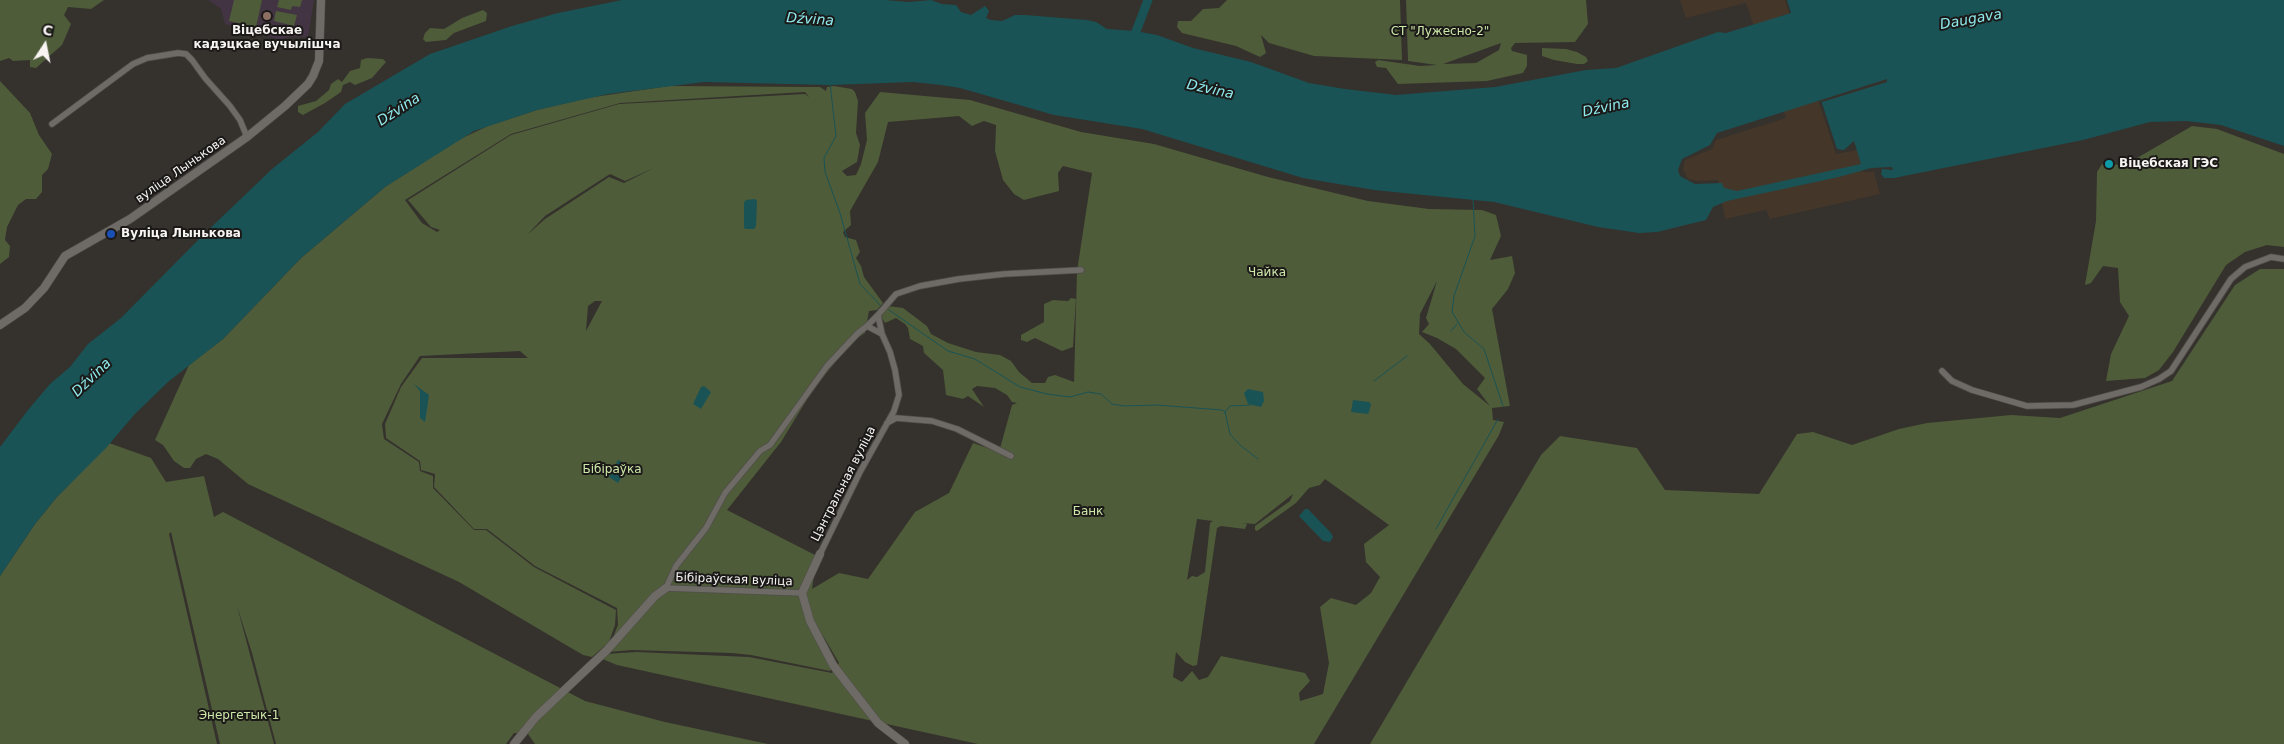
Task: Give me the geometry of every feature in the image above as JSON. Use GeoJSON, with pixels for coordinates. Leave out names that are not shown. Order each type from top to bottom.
{"type":"FeatureCollection","features":[{"type":"Feature","properties":{"kind":"street","name":"вуліца Лынькова"},"geometry":{"type":"LineString","coordinates":[[0,325],[25,308],[44,288],[66,256],[130,219],[247,137],[286,106],[313,76],[319,61],[321,0]]}},
{"type":"Feature","properties":{"kind":"street"},"geometry":{"type":"LineString","coordinates":[[52,124],[133,64],[146,58],[178,53],[186,54],[192,60],[235,113],[247,137]]}},
{"type":"Feature","properties":{"kind":"street"},"geometry":{"type":"LineString","coordinates":[[1942,371],[1952,381],[1972,390],[2027,406],[2073,405],[2141,387],[2159,379],[2170,371],[2230,280],[2245,267],[2270,257],[2284,259]]}},
{"type":"Feature","properties":{"kind":"street"},"geometry":{"type":"LineString","coordinates":[[514,744],[536,717],[606,650],[656,596],[666,588],[676,566],[706,528],[725,493],[760,451],[770,445],[827,366],[878,315],[896,294],[920,286],[1004,274],[1081,270]]}},
{"type":"Feature","properties":{"kind":"street","name":"Цэнтральная вуліца"},"geometry":{"type":"LineString","coordinates":[[820,554],[894,411],[899,395],[890,352],[882,334],[878,315]]}},
{"type":"Feature","properties":{"kind":"street"},"geometry":{"type":"LineString","coordinates":[[867,326],[882,334]]}},
{"type":"Feature","properties":{"kind":"street","name":"Цэнтральная вуліца"},"geometry":{"type":"LineString","coordinates":[[886,424],[896,418],[932,421],[957,429],[1011,456]]}},
{"type":"Feature","properties":{"kind":"street"},"geometry":{"type":"LineString","coordinates":[[820,554],[802,592],[810,621],[833,665],[878,723],[905,744]]}},
{"type":"Feature","properties":{"kind":"street","name":"Бібіраўская вуліца"},"geometry":{"type":"LineString","coordinates":[[666,588],[802,592]]}},
{"type":"Feature","properties":{"kind":"shaded area","name":"Віцебскае кадэцкае вучылішча"},"geometry":{"type":"Polygon","coordinates":[[[208,0],[314,0],[308,37],[289,37],[280,40],[225,24],[221,9],[208,0]]]}},
{"type":"Feature","properties":{"kind":"shaded area"},"geometry":{"type":"Polygon","coordinates":[[[1680,0],[1785,0],[1836,154],[1857,150],[1863,172],[1874,172],[1880,194],[1770,219],[1766,210],[1725,219],[1718,180],[1699,181],[1688,179],[1683,169],[1685,160],[1712,149],[1716,140],[1786,118],[1746,3],[1686,18],[1680,0]]]}},
{"type":"Feature","properties":{"kind":"green space"},"geometry":{"type":"Polygon","coordinates":[[[0,0],[104,0],[91,9],[68,7],[64,15],[71,24],[62,45],[36,68],[30,67],[30,60],[13,61],[9,58],[0,61],[0,0]]]}},
{"type":"Feature","properties":{"kind":"green space"},"geometry":{"type":"Polygon","coordinates":[[[234,0],[262,0],[256,27],[229,21],[234,0]]]}},
{"type":"Feature","properties":{"kind":"green space"},"geometry":{"type":"Polygon","coordinates":[[[279,0],[302,0],[300,7],[292,6],[291,10],[277,7],[279,0]]]}},
{"type":"Feature","properties":{"kind":"green space"},"geometry":{"type":"Polygon","coordinates":[[[1227,0],[1400,0],[1402,60],[1314,56],[1269,43],[1261,35],[1266,53],[1260,57],[1236,46],[1182,33],[1177,27],[1178,21],[1191,21],[1203,9],[1219,8],[1227,0]]]}},
{"type":"Feature","properties":{"kind":"green space","name":"СТ \"Лужесно-2\""},"geometry":{"type":"Polygon","coordinates":[[[1406,0],[1586,0],[1588,24],[1575,42],[1515,43],[1511,48],[1512,51],[1527,55],[1527,66],[1523,73],[1487,81],[1398,84],[1386,68],[1377,67],[1375,62],[1378,60],[1420,66],[1437,65],[1408,61],[1406,0]],[[1501,43],[1443,64],[1476,63],[1499,50],[1501,43]]]}},
{"type":"Feature","properties":{"kind":"green space"},"geometry":{"type":"Polygon","coordinates":[[[483,10],[487,13],[486,21],[454,33],[446,40],[426,42],[423,39],[425,33],[430,28],[444,29],[462,18],[483,10]]]}},
{"type":"Feature","properties":{"kind":"green space"},"geometry":{"type":"Polygon","coordinates":[[[276,11],[297,15],[294,26],[274,21],[276,11]]]}},
{"type":"Feature","properties":{"kind":"green space"},"geometry":{"type":"Polygon","coordinates":[[[1542,48],[1566,49],[1577,52],[1586,57],[1588,61],[1584,64],[1577,64],[1554,60],[1542,56],[1542,48]]]}},
{"type":"Feature","properties":{"kind":"green space"},"geometry":{"type":"Polygon","coordinates":[[[367,58],[383,59],[386,62],[372,78],[355,85],[350,82],[343,85],[341,92],[325,103],[303,115],[298,112],[298,106],[316,101],[329,90],[331,84],[338,79],[342,82],[350,71],[360,68],[361,60],[367,58]]]}},
{"type":"Feature","properties":{"kind":"green space"},"geometry":{"type":"Polygon","coordinates":[[[0,81],[30,113],[39,135],[52,154],[48,169],[42,175],[42,192],[36,199],[26,199],[18,205],[7,227],[5,240],[10,246],[9,257],[0,264],[0,81]]]}},
{"type":"Feature","properties":{"kind":"green space"},"geometry":{"type":"Polygon","coordinates":[[[669,86],[820,87],[826,91],[827,87],[834,86],[852,89],[858,101],[856,133],[860,145],[857,162],[842,171],[847,176],[856,175],[861,164],[867,140],[865,113],[880,92],[970,100],[1081,132],[1154,144],[1268,177],[1368,201],[1429,209],[1482,210],[1496,215],[1501,236],[1490,260],[1512,256],[1515,273],[1508,289],[1492,309],[1510,406],[1492,408],[1493,420],[1504,422],[1499,435],[1314,744],[978,744],[617,665],[600,658],[606,654],[636,652],[749,657],[832,673],[839,663],[821,632],[837,663],[830,671],[751,655],[731,653],[632,650],[607,652],[618,625],[617,608],[535,566],[487,529],[474,529],[434,487],[435,474],[421,470],[420,461],[386,438],[385,424],[401,387],[422,358],[528,358],[520,351],[420,356],[401,384],[382,424],[384,439],[419,462],[420,471],[433,476],[433,488],[474,530],[486,530],[534,567],[616,610],[615,625],[609,642],[592,657],[583,655],[459,582],[248,484],[218,459],[206,454],[196,459],[190,468],[184,468],[174,461],[163,445],[155,440],[189,365],[223,339],[301,258],[385,187],[458,140],[488,126],[537,110],[587,98],[669,86]],[[805,92],[620,103],[511,134],[405,200],[422,223],[437,232],[440,230],[431,227],[408,200],[511,135],[619,104],[805,94],[809,97],[805,92]],[[959,116],[888,122],[878,162],[850,211],[851,225],[843,232],[845,237],[856,240],[860,252],[856,258],[861,266],[864,277],[883,303],[877,310],[869,311],[865,333],[852,342],[814,388],[781,442],[727,510],[817,556],[812,589],[839,573],[868,579],[915,512],[949,493],[973,443],[999,452],[1012,405],[1017,403],[1012,402],[1007,395],[995,388],[977,386],[972,389],[984,407],[968,396],[963,399],[946,395],[943,370],[924,353],[923,346],[910,339],[908,328],[905,324],[896,318],[885,323],[881,313],[888,306],[903,308],[927,326],[931,334],[948,343],[976,352],[1000,355],[1011,361],[1019,372],[1032,383],[1045,383],[1048,377],[1055,375],[1074,382],[1077,271],[1092,173],[1063,166],[1058,173],[1059,191],[1024,200],[1014,194],[1003,180],[995,151],[996,125],[984,121],[972,126],[959,116]],[[654,168],[625,181],[610,174],[545,216],[527,235],[545,219],[609,177],[624,183],[654,168]],[[1437,281],[1420,314],[1419,334],[1430,344],[1463,384],[1490,406],[1477,389],[1485,378],[1456,349],[1422,332],[1429,324],[1426,318],[1437,281]],[[595,301],[588,306],[586,331],[602,301],[595,301]],[[1325,479],[1320,485],[1309,488],[1296,503],[1257,531],[1255,526],[1290,501],[1293,494],[1255,524],[1242,523],[1247,524],[1245,529],[1221,526],[1217,528],[1197,665],[1193,666],[1185,662],[1176,652],[1173,677],[1182,682],[1192,671],[1199,680],[1208,677],[1221,656],[1305,673],[1310,681],[1299,693],[1300,701],[1323,694],[1329,663],[1320,607],[1331,598],[1356,605],[1371,593],[1380,577],[1366,562],[1364,544],[1389,525],[1325,479]],[[1197,519],[1187,580],[1192,576],[1197,577],[1205,572],[1210,523],[1213,521],[1197,519]]]}},
{"type":"Feature","properties":{"kind":"green space"},"geometry":{"type":"Polygon","coordinates":[[[2192,126],[2217,129],[2284,154],[2284,247],[2267,245],[2245,252],[2226,265],[2173,352],[2159,370],[2145,378],[2106,381],[2111,354],[2129,316],[2120,302],[2118,268],[2103,266],[2091,283],[2085,285],[2096,221],[2097,172],[2102,164],[2125,165],[2192,126]]]}},
{"type":"Feature","properties":{"kind":"green space"},"geometry":{"type":"Polygon","coordinates":[[[2260,269],[2284,269],[2284,744],[1370,744],[1541,455],[1560,436],[1637,448],[1665,490],[1759,494],[1797,434],[1813,432],[1852,445],[1899,429],[1927,423],[2011,415],[2060,418],[2172,381],[2235,285],[2260,269]]]}},
{"type":"Feature","properties":{"kind":"green space"},"geometry":{"type":"Polygon","coordinates":[[[1071,298],[1076,299],[1073,347],[1062,351],[1035,338],[1027,342],[1021,340],[1021,335],[1044,322],[1044,304],[1053,300],[1068,301],[1071,298]]]}},
{"type":"Feature","properties":{"kind":"green space","name":"Энергетык-1"},"geometry":{"type":"Polygon","coordinates":[[[109,443],[151,458],[166,482],[204,476],[214,517],[223,512],[585,701],[665,722],[768,744],[535,744],[528,734],[514,733],[506,744],[276,744],[252,653],[237,606],[274,744],[220,744],[171,532],[169,534],[217,744],[0,744],[0,576],[35,524],[56,498],[109,443]]]}},
{"type":"Feature","properties":{"kind":"water"},"geometry":{"type":"Polygon","coordinates":[[[622,0],[885,0],[909,2],[931,0],[942,4],[956,5],[961,12],[971,15],[985,6],[989,11],[986,18],[991,20],[1002,21],[1015,15],[1025,15],[1087,20],[1096,22],[1107,29],[1157,35],[1193,48],[1251,62],[1309,83],[1396,95],[1495,87],[1586,70],[1616,68],[1718,32],[1726,33],[1791,13],[1787,0],[2284,0],[2284,146],[2221,125],[2186,121],[2150,122],[2083,140],[1894,178],[1884,178],[1881,174],[1882,169],[1893,170],[1892,167],[1871,168],[1839,177],[1727,201],[1713,207],[1706,220],[1657,232],[1639,233],[1598,227],[1494,202],[1374,190],[1303,178],[1142,129],[1054,115],[960,88],[941,85],[913,82],[830,85],[704,82],[608,94],[537,110],[474,131],[385,187],[301,258],[223,339],[168,382],[134,415],[106,448],[56,498],[35,524],[0,576],[0,447],[50,384],[70,367],[88,344],[121,318],[272,169],[318,132],[345,104],[430,54],[512,26],[558,13],[622,0]],[[1821,100],[1717,133],[1710,145],[1682,159],[1678,170],[1680,176],[1695,184],[1722,183],[1724,188],[1737,191],[1861,164],[1854,141],[1844,150],[1837,149],[1821,100]]]}},
{"type":"Feature","properties":{"kind":"water"},"geometry":{"type":"Polygon","coordinates":[[[755,199],[757,201],[756,226],[754,229],[746,229],[744,228],[744,202],[755,199]]]}},
{"type":"Feature","properties":{"kind":"water"},"geometry":{"type":"Polygon","coordinates":[[[414,384],[429,395],[425,422],[420,418],[420,391],[414,384]]]}},
{"type":"Feature","properties":{"kind":"water"},"geometry":{"type":"Polygon","coordinates":[[[704,386],[711,392],[701,409],[693,404],[701,387],[704,386]]]}},
{"type":"Feature","properties":{"kind":"water"},"geometry":{"type":"Polygon","coordinates":[[[1248,389],[1263,392],[1264,401],[1261,407],[1248,404],[1244,393],[1248,389]]]}},
{"type":"Feature","properties":{"kind":"water"},"geometry":{"type":"Polygon","coordinates":[[[1353,400],[1369,402],[1371,404],[1368,414],[1351,412],[1353,400]]]}},
{"type":"Feature","properties":{"kind":"water"},"geometry":{"type":"Polygon","coordinates":[[[618,460],[629,465],[618,483],[609,477],[618,460]]]}},
{"type":"Feature","properties":{"kind":"water"},"geometry":{"type":"Polygon","coordinates":[[[1305,509],[1308,509],[1331,533],[1333,537],[1330,542],[1323,541],[1299,516],[1305,509]]]}},
{"type":"Feature","properties":{"kind":"pier"},"geometry":{"type":"Polygon","coordinates":[[[1887,79],[1887,82],[1822,102],[1821,100],[1887,79]]]}},
{"type":"Feature","properties":{"kind":"waterway"},"geometry":{"type":"LineString","coordinates":[[1132,42],[1148,0]]}},
{"type":"Feature","properties":{"kind":"waterway"},"geometry":{"type":"LineString","coordinates":[[830,83],[836,136],[824,158],[825,172],[840,213],[860,284],[880,305]]}},
{"type":"Feature","properties":{"kind":"waterway"},"geometry":{"type":"LineString","coordinates":[[1473,199],[1475,236],[1454,296],[1452,312],[1464,332],[1484,349],[1503,406]]}},
{"type":"Feature","properties":{"kind":"waterway"},"geometry":{"type":"LineString","coordinates":[[889,310],[948,351],[975,359],[1020,387],[1047,394],[1070,397],[1088,392],[1101,394],[1112,404],[1124,406],[1157,405],[1222,410],[1225,412],[1230,434],[1240,445],[1258,459]]}},
{"type":"Feature","properties":{"kind":"waterway"},"geometry":{"type":"LineString","coordinates":[[1451,331],[1457,324]]}},
{"type":"Feature","properties":{"kind":"waterway"},"geometry":{"type":"LineString","coordinates":[[1374,381],[1407,356]]}},
{"type":"Feature","properties":{"kind":"waterway"},"geometry":{"type":"LineString","coordinates":[[1225,412],[1230,406],[1251,405]]}},
{"type":"Feature","properties":{"kind":"waterway"},"geometry":{"type":"LineString","coordinates":[[1436,529],[1498,419]]}},
{"type":"Feature","properties":{"kind":"place","name":"Віцебскае кадэцкае вучылішча"},"geometry":{"type":"Point","coordinates":[267,16]}},
{"type":"Feature","properties":{"kind":"place","name":"Віцебская ГЭС"},"geometry":{"type":"Point","coordinates":[2109,164]}},
{"type":"Feature","properties":{"kind":"place","name":"Вуліца Лынькова"},"geometry":{"type":"Point","coordinates":[111,234]}},
{"type":"Feature","properties":{"kind":"water label","name":"Dźvina"},"geometry":{"type":"Point","coordinates":[810,20]}},
{"type":"Feature","properties":{"kind":"water label","name":"Daugava"},"geometry":{"type":"Point","coordinates":[1971,20]}},
{"type":"Feature","properties":{"kind":"water label","name":"Dźvina"},"geometry":{"type":"Point","coordinates":[1210,90]}},
{"type":"Feature","properties":{"kind":"water label","name":"Dźvina"},"geometry":{"type":"Point","coordinates":[1606,108]}},
{"type":"Feature","properties":{"kind":"water label","name":"Dźvina"},"geometry":{"type":"Point","coordinates":[399,110]}},
{"type":"Feature","properties":{"kind":"water label","name":"Dźvina"},"geometry":{"type":"Point","coordinates":[92,378]}},
{"type":"Feature","properties":{"kind":"park label","name":"Чайка"},"geometry":{"type":"Point","coordinates":[1267,273]}},
{"type":"Feature","properties":{"kind":"park label","name":"Бібіраўка"},"geometry":{"type":"Point","coordinates":[612,470]}},
{"type":"Feature","properties":{"kind":"park label","name":"Банк"},"geometry":{"type":"Point","coordinates":[1088,512]}}]}
